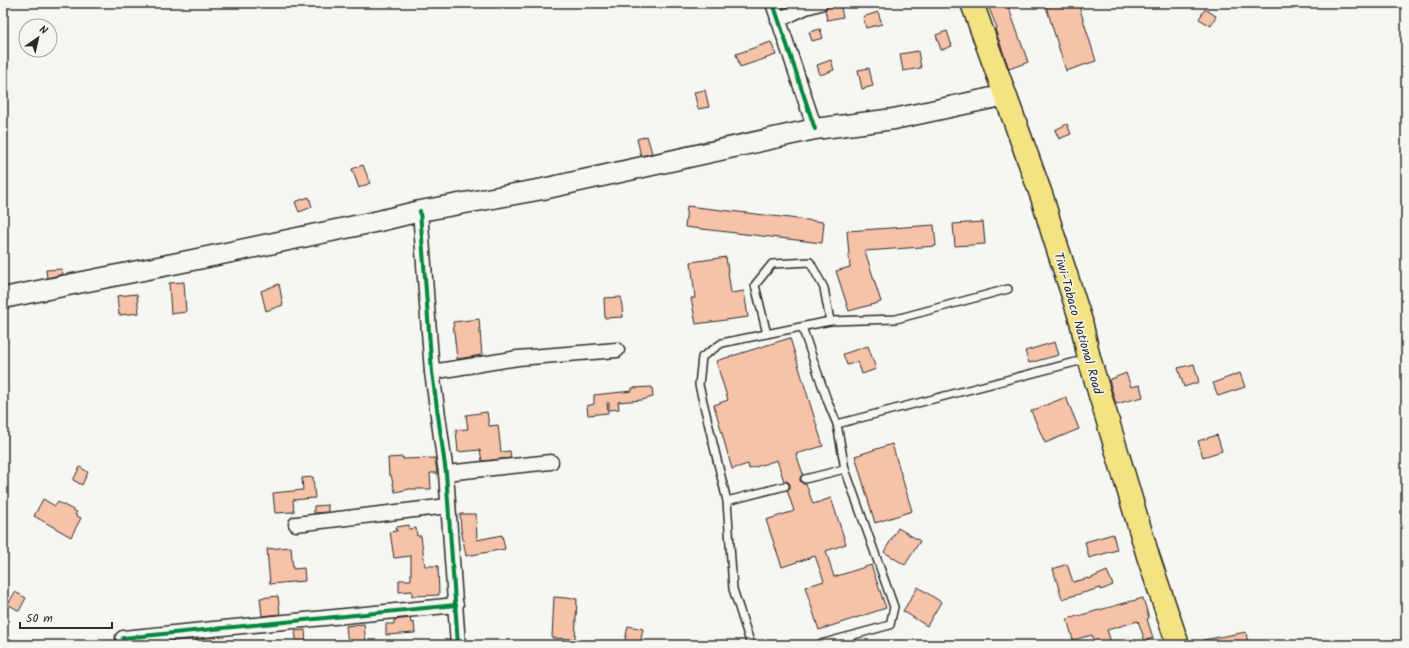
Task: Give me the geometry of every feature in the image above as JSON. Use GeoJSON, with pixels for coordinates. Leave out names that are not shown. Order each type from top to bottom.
{"type":"FeatureCollection","features":[{"type":"Feature","properties":{"kind":"main road","name":"Tiwi-Tabaco National Road"},"geometry":{"type":"LineString","coordinates":[[972,3],[1042,197],[1081,321],[1090,358],[1148,556],[1178,645]]}},
{"type":"Feature","properties":{"kind":"main road"},"geometry":{"type":"LineString","coordinates":[[3,298],[188,262],[420,211],[542,189],[815,128],[894,119],[1006,95]]}},
{"type":"Feature","properties":{"kind":"street"},"geometry":{"type":"LineString","coordinates":[[772,3],[815,128]]}},
{"type":"Feature","properties":{"kind":"street"},"geometry":{"type":"LineString","coordinates":[[778,20],[806,7],[820,3]]}},
{"type":"Feature","properties":{"kind":"street"},"geometry":{"type":"LineString","coordinates":[[420,211],[432,372],[446,473],[458,645]]}},
{"type":"Feature","properties":{"kind":"street"},"geometry":{"type":"LineString","coordinates":[[432,372],[518,358],[617,350]]}},
{"type":"Feature","properties":{"kind":"street"},"geometry":{"type":"LineString","coordinates":[[446,473],[551,462]]}},
{"type":"Feature","properties":{"kind":"street"},"geometry":{"type":"LineString","coordinates":[[296,524],[448,506]]}},
{"type":"Feature","properties":{"kind":"street"},"geometry":{"type":"LineString","coordinates":[[123,638],[456,605]]}},
{"type":"Feature","properties":{"kind":"lane"},"geometry":{"type":"LineString","coordinates":[[767,334],[755,285],[772,264],[810,262],[824,288],[830,321]]}},
{"type":"Feature","properties":{"kind":"lane"},"geometry":{"type":"LineString","coordinates":[[751,645],[733,589],[727,502],[700,385],[702,357],[722,343],[830,321],[896,319],[1008,289]]}},
{"type":"Feature","properties":{"kind":"lane"},"geometry":{"type":"LineString","coordinates":[[802,326],[827,400],[837,424],[845,469],[894,607],[890,625],[818,645]]}},
{"type":"Feature","properties":{"kind":"lane"},"geometry":{"type":"LineString","coordinates":[[837,424],[1090,358]]}},
{"type":"Feature","properties":{"kind":"lane"},"geometry":{"type":"LineString","coordinates":[[805,479],[845,469]]}},
{"type":"Feature","properties":{"kind":"lane"},"geometry":{"type":"LineString","coordinates":[[727,502],[785,486]]}},
{"type":"Feature","properties":{"kind":"building"},"geometry":{"type":"Polygon","coordinates":[[[987,3],[1007,3],[1028,62],[1009,69],[995,29],[997,28],[987,3]]]}},
{"type":"Feature","properties":{"kind":"building"},"geometry":{"type":"Polygon","coordinates":[[[1045,3],[1078,3],[1096,61],[1066,71],[1045,3]]]}},
{"type":"Feature","properties":{"kind":"building"},"geometry":{"type":"Polygon","coordinates":[[[840,4],[843,17],[827,20],[825,10],[827,7],[840,4]]]}},
{"type":"Feature","properties":{"kind":"building"},"geometry":{"type":"Polygon","coordinates":[[[1205,9],[1216,16],[1211,26],[1199,19],[1205,9]]]}},
{"type":"Feature","properties":{"kind":"building"},"geometry":{"type":"Polygon","coordinates":[[[878,12],[882,24],[866,28],[863,17],[878,12]]]}},
{"type":"Feature","properties":{"kind":"building"},"geometry":{"type":"Polygon","coordinates":[[[820,29],[823,38],[812,41],[809,32],[820,29]]]}},
{"type":"Feature","properties":{"kind":"building"},"geometry":{"type":"Polygon","coordinates":[[[947,31],[952,46],[941,50],[936,35],[947,31]]]}},
{"type":"Feature","properties":{"kind":"building"},"geometry":{"type":"Polygon","coordinates":[[[771,42],[776,55],[740,67],[736,54],[771,42]]]}},
{"type":"Feature","properties":{"kind":"building"},"geometry":{"type":"Polygon","coordinates":[[[918,51],[921,68],[903,71],[900,54],[918,51]]]}},
{"type":"Feature","properties":{"kind":"building"},"geometry":{"type":"Polygon","coordinates":[[[831,60],[834,70],[820,75],[817,65],[831,60]]]}},
{"type":"Feature","properties":{"kind":"building"},"geometry":{"type":"Polygon","coordinates":[[[869,68],[873,86],[862,89],[858,70],[869,68]]]}},
{"type":"Feature","properties":{"kind":"building"},"geometry":{"type":"Polygon","coordinates":[[[705,90],[709,107],[698,109],[694,92],[705,90]]]}},
{"type":"Feature","properties":{"kind":"building"},"geometry":{"type":"Polygon","coordinates":[[[1067,124],[1071,134],[1059,139],[1055,130],[1067,124]]]}},
{"type":"Feature","properties":{"kind":"building"},"geometry":{"type":"Polygon","coordinates":[[[647,136],[652,153],[641,156],[637,139],[647,136]]]}},
{"type":"Feature","properties":{"kind":"building"},"geometry":{"type":"Polygon","coordinates":[[[363,165],[370,183],[359,188],[352,169],[363,165]]]}},
{"type":"Feature","properties":{"kind":"building"},"geometry":{"type":"Polygon","coordinates":[[[309,197],[312,207],[299,212],[295,202],[309,197]]]}},
{"type":"Feature","properties":{"kind":"building"},"geometry":{"type":"Polygon","coordinates":[[[687,206],[824,222],[822,243],[685,227],[687,206]]]}},
{"type":"Feature","properties":{"kind":"building"},"geometry":{"type":"Polygon","coordinates":[[[983,222],[985,244],[955,246],[953,224],[983,222]]]}},
{"type":"Feature","properties":{"kind":"building"},"geometry":{"type":"Polygon","coordinates":[[[934,225],[936,246],[865,251],[881,302],[849,311],[836,271],[850,267],[847,231],[934,225]]]}},
{"type":"Feature","properties":{"kind":"building"},"geometry":{"type":"Polygon","coordinates":[[[726,257],[731,293],[744,291],[748,317],[696,324],[691,298],[695,298],[691,262],[726,257]]]}},
{"type":"Feature","properties":{"kind":"building"},"geometry":{"type":"Polygon","coordinates":[[[62,269],[63,274],[47,278],[46,270],[62,269]]]}},
{"type":"Feature","properties":{"kind":"building"},"geometry":{"type":"Polygon","coordinates":[[[184,282],[186,312],[171,314],[169,283],[184,282]]]}},
{"type":"Feature","properties":{"kind":"building"},"geometry":{"type":"Polygon","coordinates":[[[279,284],[283,305],[266,311],[261,291],[279,284]]]}},
{"type":"Feature","properties":{"kind":"building"},"geometry":{"type":"Polygon","coordinates":[[[137,294],[139,313],[119,315],[117,296],[137,294]]]}},
{"type":"Feature","properties":{"kind":"building"},"geometry":{"type":"Polygon","coordinates":[[[621,297],[623,317],[605,318],[604,298],[621,297]]]}},
{"type":"Feature","properties":{"kind":"building"},"geometry":{"type":"Polygon","coordinates":[[[479,319],[482,355],[457,359],[453,322],[479,319]]]}},
{"type":"Feature","properties":{"kind":"building"},"geometry":{"type":"Polygon","coordinates":[[[790,338],[823,446],[796,454],[803,474],[800,477],[800,481],[803,484],[806,484],[813,504],[831,498],[846,544],[826,551],[834,577],[871,565],[886,608],[819,630],[805,587],[824,581],[815,556],[782,567],[766,520],[794,511],[787,490],[790,488],[790,484],[787,481],[784,481],[777,460],[749,469],[748,464],[732,469],[714,405],[728,400],[716,361],[790,338]]]}},
{"type":"Feature","properties":{"kind":"building"},"geometry":{"type":"Polygon","coordinates":[[[1055,342],[1059,355],[1029,363],[1025,351],[1055,342]]]}},
{"type":"Feature","properties":{"kind":"building"},"geometry":{"type":"Polygon","coordinates":[[[868,346],[876,369],[862,374],[858,362],[847,365],[843,354],[868,346]]]}},
{"type":"Feature","properties":{"kind":"building"},"geometry":{"type":"Polygon","coordinates":[[[1194,364],[1199,382],[1184,387],[1178,368],[1194,364]]]}},
{"type":"Feature","properties":{"kind":"building"},"geometry":{"type":"Polygon","coordinates":[[[1126,373],[1131,387],[1140,385],[1143,397],[1116,404],[1109,380],[1126,373]]]}},
{"type":"Feature","properties":{"kind":"building"},"geometry":{"type":"Polygon","coordinates":[[[1240,373],[1245,387],[1218,396],[1213,383],[1240,373]]]}},
{"type":"Feature","properties":{"kind":"building"},"geometry":{"type":"Polygon","coordinates":[[[652,387],[653,397],[642,400],[618,402],[619,409],[609,410],[609,403],[607,403],[608,413],[588,415],[587,406],[594,404],[594,395],[632,391],[632,388],[652,387]]]}},
{"type":"Feature","properties":{"kind":"building"},"geometry":{"type":"Polygon","coordinates":[[[1066,397],[1079,429],[1045,443],[1031,411],[1066,397]]]}},
{"type":"Feature","properties":{"kind":"building"},"geometry":{"type":"Polygon","coordinates":[[[487,412],[489,426],[498,425],[501,452],[510,451],[511,458],[482,461],[480,450],[458,452],[456,430],[468,429],[466,415],[487,412]]]}},
{"type":"Feature","properties":{"kind":"building"},"geometry":{"type":"Polygon","coordinates":[[[1217,435],[1222,451],[1203,457],[1198,441],[1217,435]]]}},
{"type":"Feature","properties":{"kind":"building"},"geometry":{"type":"Polygon","coordinates":[[[892,444],[912,511],[875,523],[855,456],[892,444]]]}},
{"type":"Feature","properties":{"kind":"building"},"geometry":{"type":"Polygon","coordinates":[[[403,457],[403,459],[435,458],[437,473],[430,473],[431,489],[410,489],[395,492],[391,475],[389,475],[388,458],[403,457]]]}},
{"type":"Feature","properties":{"kind":"building"},"geometry":{"type":"Polygon","coordinates":[[[80,467],[88,472],[82,485],[73,480],[80,467]]]}},
{"type":"Feature","properties":{"kind":"building"},"geometry":{"type":"Polygon","coordinates":[[[313,477],[315,498],[293,500],[294,512],[275,513],[273,493],[303,490],[302,478],[313,477]]]}},
{"type":"Feature","properties":{"kind":"building"},"geometry":{"type":"Polygon","coordinates":[[[43,499],[55,506],[58,502],[77,512],[75,515],[81,518],[71,537],[34,516],[43,499]]]}},
{"type":"Feature","properties":{"kind":"building"},"geometry":{"type":"Polygon","coordinates":[[[328,505],[328,512],[314,513],[314,506],[328,505]]]}},
{"type":"Feature","properties":{"kind":"building"},"geometry":{"type":"Polygon","coordinates":[[[460,514],[476,514],[477,540],[502,535],[505,549],[466,556],[460,514]]]}},
{"type":"Feature","properties":{"kind":"building"},"geometry":{"type":"Polygon","coordinates":[[[409,525],[409,529],[416,528],[417,536],[421,536],[425,566],[438,566],[439,595],[412,596],[412,591],[399,592],[399,580],[411,580],[411,556],[394,558],[390,532],[397,531],[396,527],[409,525]]]}},
{"type":"Feature","properties":{"kind":"building"},"geometry":{"type":"Polygon","coordinates":[[[898,528],[920,541],[905,565],[884,552],[898,528]]]}},
{"type":"Feature","properties":{"kind":"building"},"geometry":{"type":"Polygon","coordinates":[[[1113,534],[1117,550],[1089,558],[1085,542],[1113,534]]]}},
{"type":"Feature","properties":{"kind":"building"},"geometry":{"type":"Polygon","coordinates":[[[291,547],[293,569],[304,568],[305,581],[270,584],[267,549],[291,547]]]}},
{"type":"Feature","properties":{"kind":"building"},"geometry":{"type":"Polygon","coordinates":[[[1067,564],[1073,582],[1089,579],[1107,571],[1113,585],[1101,590],[1100,588],[1062,599],[1053,569],[1067,564]]]}},
{"type":"Feature","properties":{"kind":"building"},"geometry":{"type":"Polygon","coordinates":[[[918,587],[941,602],[927,626],[903,611],[918,587]]]}},
{"type":"Feature","properties":{"kind":"building"},"geometry":{"type":"Polygon","coordinates":[[[15,592],[26,598],[19,611],[8,604],[15,592]]]}},
{"type":"Feature","properties":{"kind":"building"},"geometry":{"type":"Polygon","coordinates":[[[278,596],[280,614],[262,616],[260,598],[278,596]]]}},
{"type":"Feature","properties":{"kind":"building"},"geometry":{"type":"Polygon","coordinates":[[[554,597],[577,599],[575,639],[552,638],[554,597]]]}},
{"type":"Feature","properties":{"kind":"building"},"geometry":{"type":"Polygon","coordinates":[[[1143,598],[1149,618],[1147,619],[1153,638],[1145,641],[1138,621],[1107,630],[1112,645],[1095,645],[1092,635],[1073,640],[1067,619],[1143,598]]]}},
{"type":"Feature","properties":{"kind":"building"},"geometry":{"type":"Polygon","coordinates":[[[410,618],[411,623],[414,622],[415,633],[386,635],[386,624],[394,624],[394,620],[410,618]]]}},
{"type":"Feature","properties":{"kind":"building"},"geometry":{"type":"Polygon","coordinates":[[[364,624],[366,645],[348,645],[346,626],[364,624]]]}},
{"type":"Feature","properties":{"kind":"building"},"geometry":{"type":"Polygon","coordinates":[[[628,626],[643,629],[640,645],[624,645],[628,626]]]}},
{"type":"Feature","properties":{"kind":"building"},"geometry":{"type":"Polygon","coordinates":[[[305,630],[306,645],[297,645],[295,631],[305,630]]]}},
{"type":"Feature","properties":{"kind":"building"},"geometry":{"type":"Polygon","coordinates":[[[1246,632],[1248,645],[1203,645],[1203,640],[1246,632]]]}},
{"type":"Feature","properties":{"kind":"building"},"geometry":{"type":"Polygon","coordinates":[[[216,637],[217,645],[197,645],[196,639],[216,637]]]}},
{"type":"Feature","properties":{"kind":"cycle path"},"geometry":{"type":"LineString","coordinates":[[773,3],[815,129]]}},
{"type":"Feature","properties":{"kind":"cycle path"},"geometry":{"type":"LineString","coordinates":[[420,211],[432,372],[446,473],[458,645]]}},
{"type":"Feature","properties":{"kind":"cycle path"},"geometry":{"type":"LineString","coordinates":[[123,638],[456,605]]}}]}
